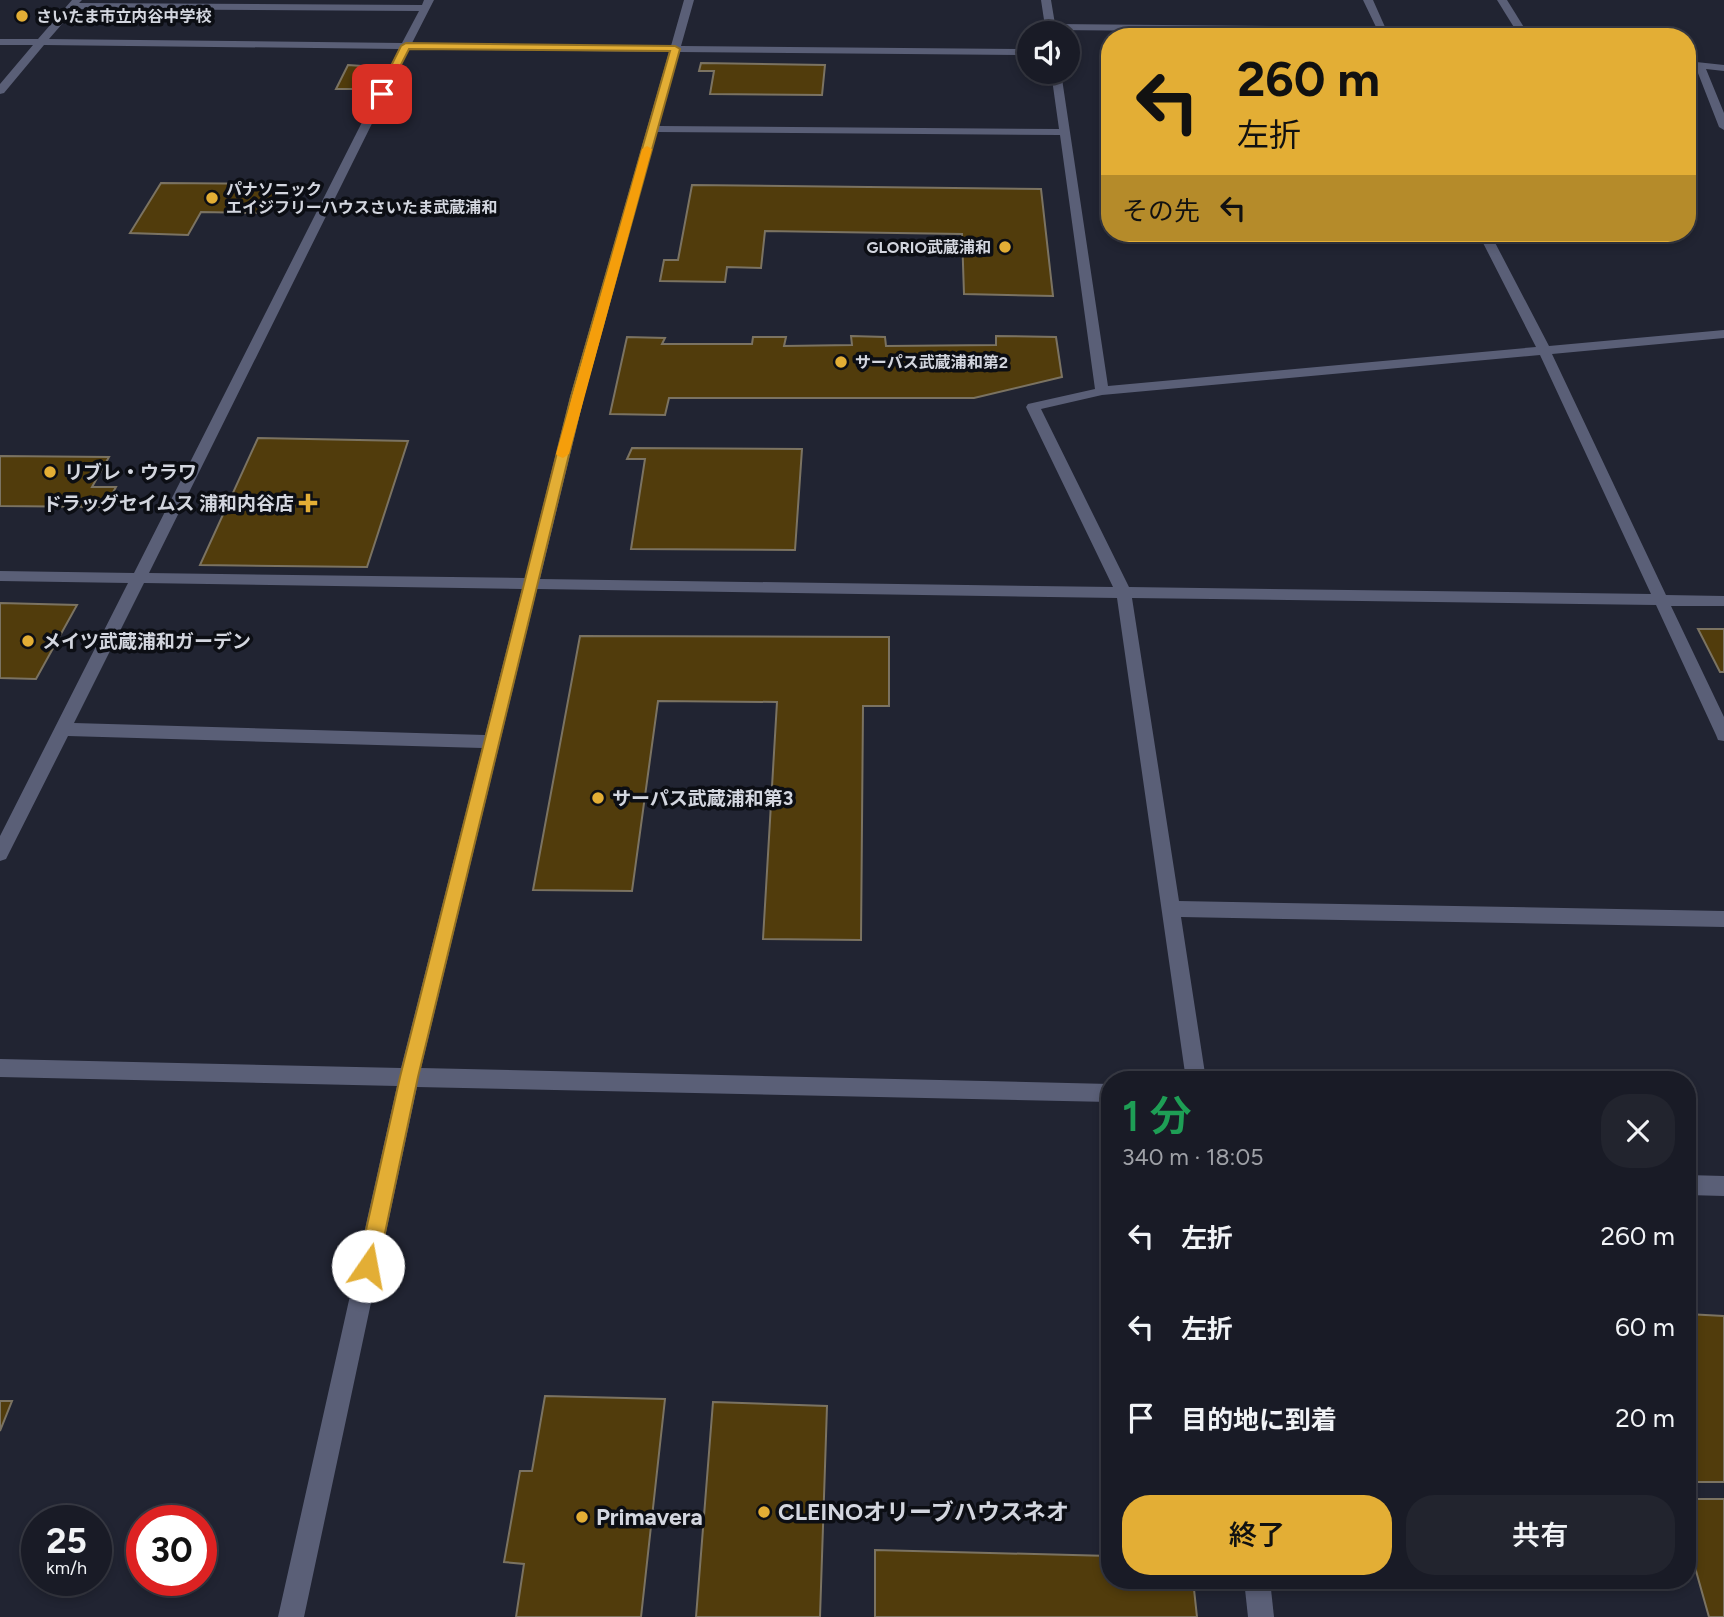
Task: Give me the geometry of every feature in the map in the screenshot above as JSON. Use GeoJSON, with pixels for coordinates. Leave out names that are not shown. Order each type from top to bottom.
{"type":"FeatureCollection","features":[{"type":"Feature","properties":{"kind":"street"},"geometry":{"type":"LineString","coordinates":[[291,1617],[409,1077],[577,397],[689,0]]}},
{"type":"Feature","properties":{"kind":"street"},"geometry":{"type":"LineString","coordinates":[[1046,0],[1050,21]]}},
{"type":"Feature","properties":{"kind":"street"},"geometry":{"type":"LineString","coordinates":[[1368,0],[1382,28]]}},
{"type":"Feature","properties":{"kind":"street"},"geometry":{"type":"LineString","coordinates":[[1502,0],[1519,28]]}},
{"type":"Feature","properties":{"kind":"street"},"geometry":{"type":"LineString","coordinates":[[0,92],[75,3],[427,4],[0,854]]}},
{"type":"Feature","properties":{"kind":"street"},"geometry":{"type":"LineString","coordinates":[[1080,30],[1101,30]]}},
{"type":"Feature","properties":{"kind":"street"},"geometry":{"type":"LineString","coordinates":[[0,42],[1017,52]]}},
{"type":"Feature","properties":{"kind":"street"},"geometry":{"type":"LineString","coordinates":[[1696,65],[1724,68]]}},
{"type":"Feature","properties":{"kind":"street"},"geometry":{"type":"LineString","coordinates":[[1700,66],[1724,127]]}},
{"type":"Feature","properties":{"kind":"street"},"geometry":{"type":"LineString","coordinates":[[1058,84],[1102,391]]}},
{"type":"Feature","properties":{"kind":"street"},"geometry":{"type":"LineString","coordinates":[[653,129],[1065,132]]}},
{"type":"Feature","properties":{"kind":"street"},"geometry":{"type":"LineString","coordinates":[[1490,242],[1544,350],[1724,736]]}},
{"type":"Feature","properties":{"kind":"street"},"geometry":{"type":"LineString","coordinates":[[1195,1071],[1124,593],[1033,407],[1102,391],[1724,334]]}},
{"type":"Feature","properties":{"kind":"street"},"geometry":{"type":"LineString","coordinates":[[0,576],[1724,601]]}},
{"type":"Feature","properties":{"kind":"street"},"geometry":{"type":"LineString","coordinates":[[63,729],[492,742]]}},
{"type":"Feature","properties":{"kind":"street"},"geometry":{"type":"LineString","coordinates":[[1171,909],[1724,919]]}},
{"type":"Feature","properties":{"kind":"street"},"geometry":{"type":"LineString","coordinates":[[0,1068],[1101,1093]]}},
{"type":"Feature","properties":{"kind":"street"},"geometry":{"type":"LineString","coordinates":[[1696,1185],[1724,1186]]}},
{"type":"Feature","properties":{"kind":"street"},"geometry":{"type":"LineString","coordinates":[[1258,1589],[1261,1617]]}},
{"type":"Feature","properties":{"kind":"building"},"geometry":{"type":"Polygon","coordinates":[[[701,63],[825,65],[822,95],[710,94],[714,71],[699,71],[701,63]]]}},
{"type":"Feature","properties":{"kind":"building"},"geometry":{"type":"Polygon","coordinates":[[[348,65],[376,67],[365,89],[336,89],[348,65]]]}},
{"type":"Feature","properties":{"kind":"building","name":"パナソニック エイジフリーハウスさいたま武蔵浦和"},"geometry":{"type":"Polygon","coordinates":[[[161,183],[282,184],[263,213],[201,212],[188,235],[130,233],[161,183]]]}},
{"type":"Feature","properties":{"kind":"building","name":"GLORIO武蔵浦和"},"geometry":{"type":"Polygon","coordinates":[[[692,185],[1041,189],[1053,296],[964,294],[962,234],[765,231],[761,268],[727,267],[725,282],[660,281],[664,260],[678,260],[692,185]]]}},
{"type":"Feature","properties":{"kind":"building","name":"サーパス武蔵浦和第2"},"geometry":{"type":"Polygon","coordinates":[[[851,336],[885,337],[886,346],[996,345],[996,336],[1056,337],[1062,377],[974,398],[669,398],[665,415],[610,414],[627,337],[665,338],[662,344],[752,344],[753,337],[786,337],[784,346],[852,345],[851,336]]]}},
{"type":"Feature","properties":{"kind":"building","name":"ドラッグセイムス 浦和内谷店"},"geometry":{"type":"Polygon","coordinates":[[[258,438],[408,441],[367,567],[200,565],[258,438]]]}},
{"type":"Feature","properties":{"kind":"building"},"geometry":{"type":"Polygon","coordinates":[[[632,448],[802,449],[795,550],[631,549],[645,459],[627,459],[632,448]]]}},
{"type":"Feature","properties":{"kind":"building","name":"リブレ・ウラワ"},"geometry":{"type":"Polygon","coordinates":[[[0,456],[109,457],[92,487],[116,487],[105,507],[0,506],[0,456]]]}},
{"type":"Feature","properties":{"kind":"building","name":"メイツ武蔵浦和ガーデン"},"geometry":{"type":"Polygon","coordinates":[[[0,603],[77,605],[36,679],[0,678],[0,603]]]}},
{"type":"Feature","properties":{"kind":"building"},"geometry":{"type":"Polygon","coordinates":[[[1698,629],[1724,629],[1724,672],[1720,672],[1698,629]]]}},
{"type":"Feature","properties":{"kind":"building","name":"サーパス武蔵浦和第3"},"geometry":{"type":"Polygon","coordinates":[[[580,636],[889,637],[889,706],[863,706],[861,940],[763,939],[777,702],[658,701],[632,891],[533,890],[580,636]]]}},
{"type":"Feature","properties":{"kind":"building"},"geometry":{"type":"Polygon","coordinates":[[[1696,1314],[1724,1316],[1724,1482],[1696,1482],[1696,1314]]]}},
{"type":"Feature","properties":{"kind":"building","name":"Primavera"},"geometry":{"type":"Polygon","coordinates":[[[545,1396],[665,1399],[641,1617],[516,1617],[524,1564],[504,1562],[520,1471],[532,1471],[545,1396]]]}},
{"type":"Feature","properties":{"kind":"building"},"geometry":{"type":"Polygon","coordinates":[[[0,1401],[12,1401],[0,1431],[0,1401]]]}},
{"type":"Feature","properties":{"kind":"building","name":"CLEINOオリーブハウスネオ"},"geometry":{"type":"Polygon","coordinates":[[[713,1402],[827,1406],[820,1617],[696,1617],[713,1402]]]}},
{"type":"Feature","properties":{"kind":"building"},"geometry":{"type":"Polygon","coordinates":[[[1696,1499],[1724,1499],[1724,1617],[1709,1617],[1696,1571],[1696,1499]]]}},
{"type":"Feature","properties":{"kind":"building"},"geometry":{"type":"Polygon","coordinates":[[[875,1550],[1101,1556],[1101,1589],[1194,1589],[1197,1617],[875,1617],[875,1550]]]}},
{"type":"Feature","properties":{"kind":"slow traffic"},"geometry":{"type":"LineString","coordinates":[[563,454],[647,149]]}},
{"type":"Feature","properties":{"kind":"place","name":"さいたま市立内谷中学校"},"geometry":{"type":"Point","coordinates":[22,16]}},
{"type":"Feature","properties":{"kind":"place","name":"パナソニック エイジフリーハウスさいたま武蔵浦和"},"geometry":{"type":"Point","coordinates":[212,198]}},
{"type":"Feature","properties":{"kind":"place","name":"GLORIO武蔵浦和"},"geometry":{"type":"Point","coordinates":[1005,247]}},
{"type":"Feature","properties":{"kind":"place","name":"サーパス武蔵浦和第2"},"geometry":{"type":"Point","coordinates":[841,362]}},
{"type":"Feature","properties":{"kind":"place","name":"リブレ・ウラワ"},"geometry":{"type":"Point","coordinates":[50,472]}},
{"type":"Feature","properties":{"kind":"place","name":"ドラッグセイムス 浦和内谷店"},"geometry":{"type":"Point","coordinates":[308,503]}},
{"type":"Feature","properties":{"kind":"place","name":"メイツ武蔵浦和ガーデン"},"geometry":{"type":"Point","coordinates":[28,641]}},
{"type":"Feature","properties":{"kind":"place","name":"サーパス武蔵浦和第3"},"geometry":{"type":"Point","coordinates":[598,798]}},
{"type":"Feature","properties":{"kind":"place","name":"CLEINOオリーブハウスネオ"},"geometry":{"type":"Point","coordinates":[764,1512]}},
{"type":"Feature","properties":{"kind":"place","name":"Primavera"},"geometry":{"type":"Point","coordinates":[582,1517]}},
{"type":"Feature","properties":{"kind":"route"},"geometry":{"type":"LineString","coordinates":[[368,1266],[409,1077],[577,397],[675,49],[406,46],[382,94]]}}]}
